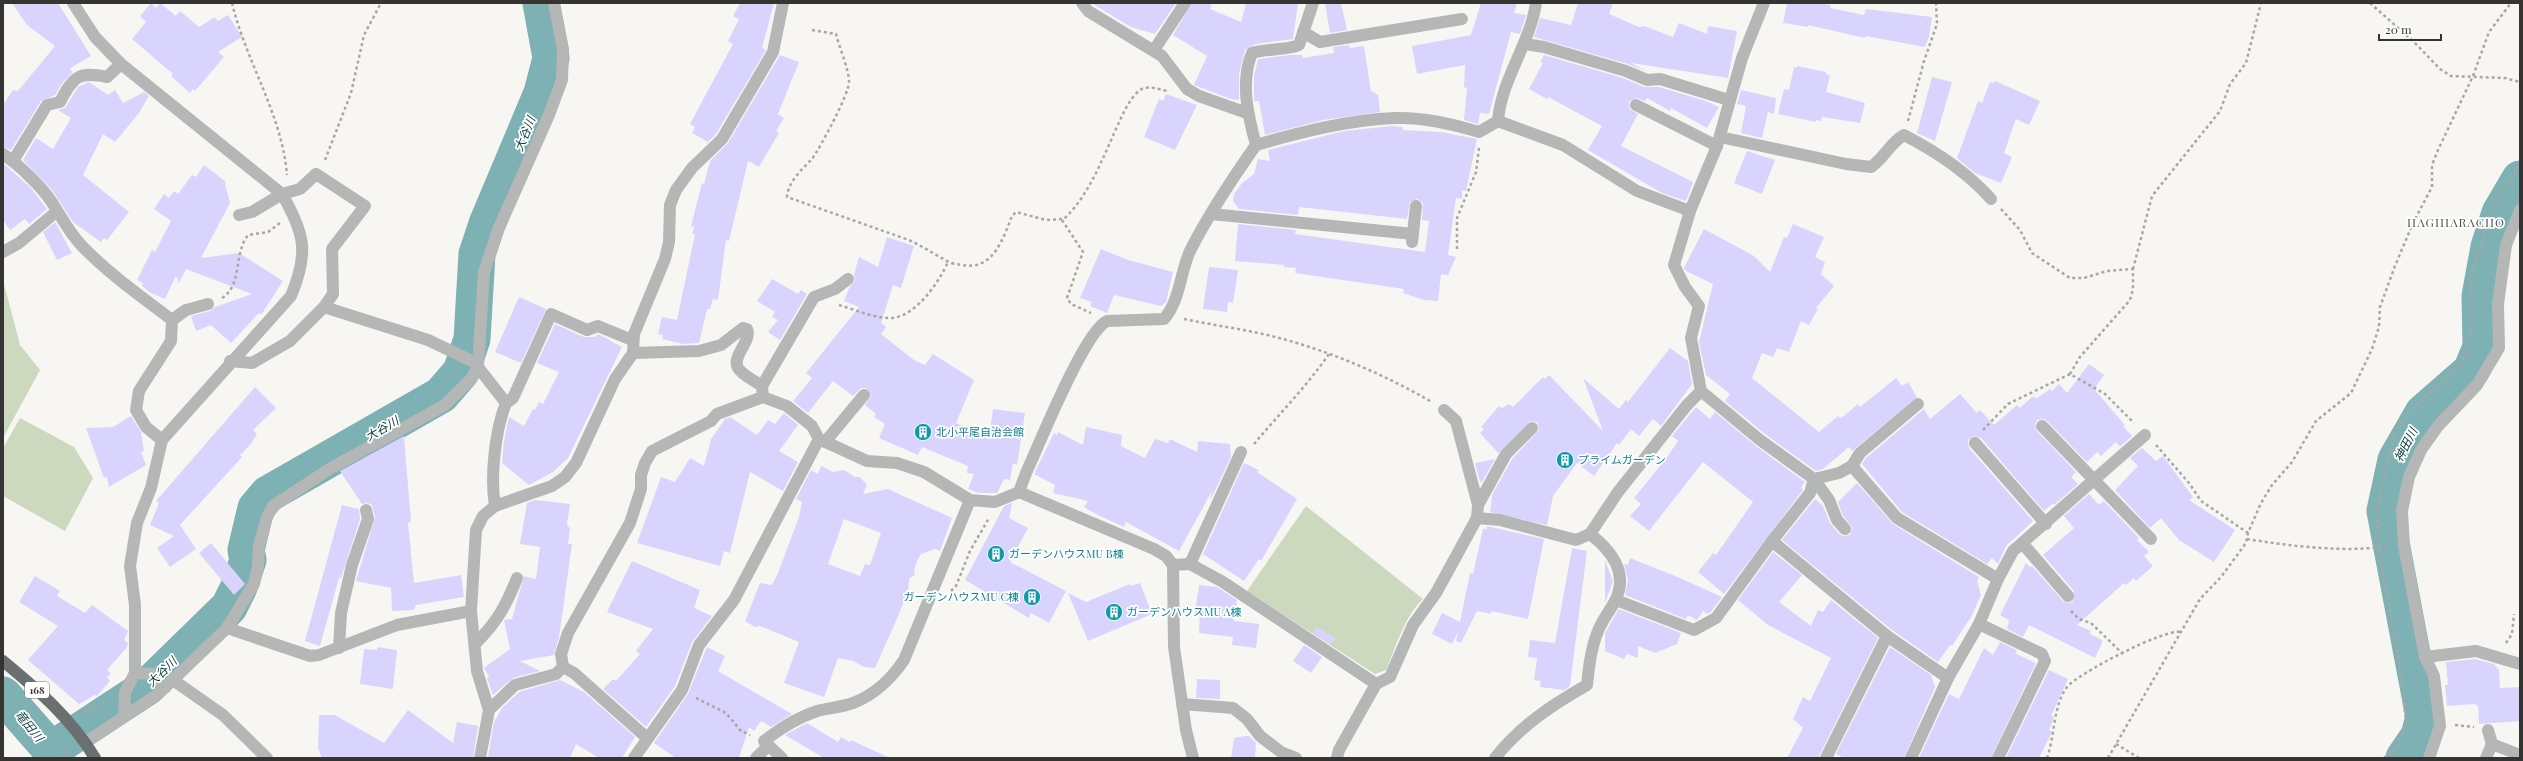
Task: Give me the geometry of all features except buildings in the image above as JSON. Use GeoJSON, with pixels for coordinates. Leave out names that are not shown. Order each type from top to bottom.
{"type":"FeatureCollection","features":[{"type":"Feature","properties":{"kind":"highway","name":"168"},"geometry":{"type":"LineString","coordinates":[[3,661],[53,703],[83,739],[95,758]]}},
{"type":"Feature","properties":{"kind":"street"},"geometry":{"type":"LineString","coordinates":[[73,3],[95,37],[121,64],[282,194],[293,213],[303,242],[301,274],[291,296],[230,361],[162,440],[151,488],[137,523],[130,566],[135,605],[135,673],[125,692],[124,716]]}},
{"type":"Feature","properties":{"kind":"street"},"geometry":{"type":"LineString","coordinates":[[83,739],[124,716],[167,684],[227,628],[254,584],[258,566],[259,546],[267,517],[273,506],[331,468],[445,405],[472,378],[476,364],[484,272],[498,230],[549,115],[562,80],[563,49],[554,3]]}},
{"type":"Feature","properties":{"kind":"street"},"geometry":{"type":"LineString","coordinates":[[480,758],[489,710],[477,671],[476,643],[471,611],[476,530],[483,516],[495,506],[533,494],[565,477],[576,463],[615,379],[633,353],[632,340],[665,259],[669,242],[670,205],[676,190],[692,168],[722,139],[773,52],[783,3]]}},
{"type":"Feature","properties":{"kind":"street"},"geometry":{"type":"LineString","coordinates":[[1082,3],[1088,11],[1162,56],[1187,88],[1199,96],[1247,113]]}},
{"type":"Feature","properties":{"kind":"street"},"geometry":{"type":"LineString","coordinates":[[1154,50],[1185,3]]}},
{"type":"Feature","properties":{"kind":"street"},"geometry":{"type":"LineString","coordinates":[[1256,145],[1247,113],[1248,64],[1252,53],[1261,50],[1288,49],[1299,45],[1313,3]]}},
{"type":"Feature","properties":{"kind":"street"},"geometry":{"type":"LineString","coordinates":[[1019,492],[1026,473],[1084,348],[1101,324],[1107,321],[1164,319],[1172,310],[1189,253],[1225,187],[1256,145],[1329,126],[1395,118],[1453,124],[1479,132],[1498,120],[1504,93],[1525,44],[1536,3]]}},
{"type":"Feature","properties":{"kind":"street"},"geometry":{"type":"LineString","coordinates":[[1764,3],[1742,58],[1729,100],[1719,141],[1690,211],[1674,265],[1685,287],[1699,306],[1691,338],[1701,391],[1760,440],[1814,479],[1829,500],[1837,520],[1845,529]]}},
{"type":"Feature","properties":{"kind":"street"},"geometry":{"type":"LineString","coordinates":[[1303,32],[1320,42],[1462,19]]}},
{"type":"Feature","properties":{"kind":"street"},"geometry":{"type":"LineString","coordinates":[[1525,44],[1544,48],[1626,72],[1647,80],[1660,79],[1729,100]]}},
{"type":"Feature","properties":{"kind":"street"},"geometry":{"type":"LineString","coordinates":[[121,64],[107,77],[84,74],[78,76],[69,86],[60,102],[47,106],[8,157],[51,200],[56,212],[82,246],[131,289],[172,320]]}},
{"type":"Feature","properties":{"kind":"street"},"geometry":{"type":"LineString","coordinates":[[1636,104],[1719,141],[1846,164],[1871,166],[1882,159],[1895,140],[1904,135],[1928,147],[1972,178],[1992,199]]}},
{"type":"Feature","properties":{"kind":"street"},"geometry":{"type":"LineString","coordinates":[[1498,120],[1563,145],[1637,191],[1690,211]]}},
{"type":"Feature","properties":{"kind":"street"},"geometry":{"type":"LineString","coordinates":[[230,361],[252,363],[290,341],[324,308],[333,294],[332,249],[365,206],[316,174],[300,190],[282,194],[252,212],[239,215]]}},
{"type":"Feature","properties":{"kind":"street"},"geometry":{"type":"LineString","coordinates":[[1211,214],[1412,238],[1416,206]]}},
{"type":"Feature","properties":{"kind":"street"},"geometry":{"type":"LineString","coordinates":[[2429,758],[2440,726],[2434,676],[2425,657],[2404,543],[2402,511],[2409,477],[2421,450],[2438,426],[2477,385],[2499,348],[2498,304],[2506,245],[2520,210]]}},
{"type":"Feature","properties":{"kind":"street"},"geometry":{"type":"LineString","coordinates":[[3,252],[19,243],[56,212]]}},
{"type":"Feature","properties":{"kind":"street"},"geometry":{"type":"LineString","coordinates":[[563,667],[561,654],[568,633],[630,524],[641,489],[641,475],[645,463],[652,451],[711,421],[717,414],[762,391],[814,297],[835,289],[848,279]]}},
{"type":"Feature","properties":{"kind":"street"},"geometry":{"type":"LineString","coordinates":[[172,320],[186,310],[208,304]]}},
{"type":"Feature","properties":{"kind":"street"},"geometry":{"type":"LineString","coordinates":[[324,308],[428,340],[459,355],[476,364],[506,403]]}},
{"type":"Feature","properties":{"kind":"street"},"geometry":{"type":"LineString","coordinates":[[495,506],[492,488],[501,417],[506,403],[513,398],[552,314],[587,330],[598,326],[632,340]]}},
{"type":"Feature","properties":{"kind":"street"},"geometry":{"type":"LineString","coordinates":[[162,440],[146,427],[136,410],[138,391],[171,341],[172,320]]}},
{"type":"Feature","properties":{"kind":"street"},"geometry":{"type":"LineString","coordinates":[[633,353],[699,351],[721,345],[743,328],[747,329],[745,341],[737,361],[738,369],[762,391],[787,406],[812,426],[822,440],[867,461],[897,463],[924,472],[970,500],[995,502],[1019,492],[1154,549],[1166,556],[1173,565],[1174,647],[1186,730],[1193,758]]}},
{"type":"Feature","properties":{"kind":"street"},"geometry":{"type":"LineString","coordinates":[[1477,518],[1500,520],[1576,540],[1590,534],[1618,492],[1687,405],[1701,391]]}},
{"type":"Feature","properties":{"kind":"street"},"geometry":{"type":"LineString","coordinates":[[634,758],[682,690],[699,645],[734,600],[822,440],[864,395]]}},
{"type":"Feature","properties":{"kind":"street"},"geometry":{"type":"LineString","coordinates":[[1814,479],[1839,473],[1852,466],[1860,453],[1918,404]]}},
{"type":"Feature","properties":{"kind":"street"},"geometry":{"type":"LineString","coordinates":[[1337,758],[1342,744],[1376,684],[1390,677],[1413,624],[1436,593],[1477,518],[1478,505],[1456,421],[1444,410]]}},
{"type":"Feature","properties":{"kind":"street"},"geometry":{"type":"LineString","coordinates":[[2042,426],[2151,539]]}},
{"type":"Feature","properties":{"kind":"street"},"geometry":{"type":"LineString","coordinates":[[1478,505],[1506,454],[1532,428]]}},
{"type":"Feature","properties":{"kind":"street"},"geometry":{"type":"LineString","coordinates":[[1912,758],[1948,678],[1979,624],[1998,579],[2013,551],[2095,481],[2145,435]]}},
{"type":"Feature","properties":{"kind":"street"},"geometry":{"type":"LineString","coordinates":[[1975,443],[2046,524]]}},
{"type":"Feature","properties":{"kind":"street"},"geometry":{"type":"LineString","coordinates":[[1190,564],[1241,452]]}},
{"type":"Feature","properties":{"kind":"street"},"geometry":{"type":"LineString","coordinates":[[1852,466],[1897,518],[1998,579]]}},
{"type":"Feature","properties":{"kind":"street"},"geometry":{"type":"LineString","coordinates":[[1616,600],[1694,630],[1716,618],[1772,541],[1810,493],[1814,479]]}},
{"type":"Feature","properties":{"kind":"street"},"geometry":{"type":"LineString","coordinates":[[756,758],[772,734],[816,712],[854,703],[884,684],[904,660],[919,621],[930,601],[970,500]]}},
{"type":"Feature","properties":{"kind":"street"},"geometry":{"type":"LineString","coordinates":[[339,648],[341,613],[352,566],[368,519],[366,510]]}},
{"type":"Feature","properties":{"kind":"street"},"geometry":{"type":"LineString","coordinates":[[1495,758],[1526,724],[1562,699],[1587,685],[1590,656],[1598,630],[1616,600],[1620,583],[1619,564],[1604,545],[1590,534]]}},
{"type":"Feature","properties":{"kind":"street"},"geometry":{"type":"LineString","coordinates":[[1772,541],[1887,636],[1948,678]]}},
{"type":"Feature","properties":{"kind":"street"},"geometry":{"type":"LineString","coordinates":[[2023,544],[2068,596]]}},
{"type":"Feature","properties":{"kind":"street"},"geometry":{"type":"LineString","coordinates":[[1173,565],[1190,564],[1223,582],[1376,684]]}},
{"type":"Feature","properties":{"kind":"street"},"geometry":{"type":"LineString","coordinates":[[476,643],[498,619],[506,606],[517,578]]}},
{"type":"Feature","properties":{"kind":"street"},"geometry":{"type":"LineString","coordinates":[[227,628],[310,656],[339,648],[397,625],[471,611]]}},
{"type":"Feature","properties":{"kind":"street"},"geometry":{"type":"LineString","coordinates":[[1979,624],[2042,654],[2045,661],[1998,758]]}},
{"type":"Feature","properties":{"kind":"street"},"geometry":{"type":"LineString","coordinates":[[1826,758],[1887,636]]}},
{"type":"Feature","properties":{"kind":"street"},"geometry":{"type":"LineString","coordinates":[[2425,657],[2485,652],[2499,659],[2520,664]]}},
{"type":"Feature","properties":{"kind":"street"},"geometry":{"type":"LineString","coordinates":[[489,710],[515,685],[556,674],[563,667]]}},
{"type":"Feature","properties":{"kind":"street"},"geometry":{"type":"LineString","coordinates":[[563,667],[574,673],[647,738]]}},
{"type":"Feature","properties":{"kind":"street"},"geometry":{"type":"LineString","coordinates":[[135,673],[153,674],[167,684],[223,715],[267,758]]}},
{"type":"Feature","properties":{"kind":"street"},"geometry":{"type":"LineString","coordinates":[[1182,704],[1233,708],[1247,718],[1260,736],[1281,752],[1296,758]]}},
{"type":"Feature","properties":{"kind":"street"},"geometry":{"type":"LineString","coordinates":[[2486,758],[2492,744],[2488,730]]}},
{"type":"Feature","properties":{"kind":"street"},"geometry":{"type":"LineString","coordinates":[[765,744],[782,758]]}},
{"type":"Feature","properties":{"kind":"street"},"geometry":{"type":"LineString","coordinates":[[2492,744],[2520,755]]}},
{"type":"Feature","properties":{"kind":"path"},"geometry":{"type":"LineString","coordinates":[[232,3],[256,73],[272,109],[287,173],[288,182],[282,194]]}},
{"type":"Feature","properties":{"kind":"path"},"geometry":{"type":"LineString","coordinates":[[316,174],[324,163],[351,92],[364,35],[381,3]]}},
{"type":"Feature","properties":{"kind":"path"},"geometry":{"type":"LineString","coordinates":[[1904,135],[1924,61],[1937,24],[1936,3]]}},
{"type":"Feature","properties":{"kind":"path"},"geometry":{"type":"LineString","coordinates":[[1975,443],[1978,435],[2008,404],[2070,374],[2080,357],[2130,300],[2133,289],[2133,269],[2152,196],[2220,111],[2230,84],[2246,63],[2261,3]]}},
{"type":"Feature","properties":{"kind":"path"},"geometry":{"type":"LineString","coordinates":[[2370,3],[2414,42],[2440,69],[2451,76],[2473,76],[2520,82]]}},
{"type":"Feature","properties":{"kind":"path"},"geometry":{"type":"LineString","coordinates":[[2108,758],[2200,599],[2221,577],[2247,539],[2272,485],[2292,462],[2316,421],[2351,393],[2372,349],[2379,327],[2380,307],[2395,266],[2413,223],[2432,187],[2432,165],[2473,76],[2489,32],[2511,3]]}},
{"type":"Feature","properties":{"kind":"path"},"geometry":{"type":"LineString","coordinates":[[812,30],[836,34],[849,82],[830,132],[816,154],[798,175],[787,191],[787,197],[909,240],[926,248],[948,262],[970,266],[984,262],[998,250],[1012,216],[1016,212],[1046,220],[1062,220],[1074,210],[1084,195],[1109,147],[1127,106],[1136,93],[1143,88],[1153,87],[1181,93],[1187,88]]}},
{"type":"Feature","properties":{"kind":"path"},"geometry":{"type":"LineString","coordinates":[[1457,249],[1456,218],[1476,172],[1479,132]]}},
{"type":"Feature","properties":{"kind":"path"},"geometry":{"type":"LineString","coordinates":[[1992,199],[2020,230],[2032,252],[2070,278],[2084,278],[2107,271],[2133,269]]}},
{"type":"Feature","properties":{"kind":"path"},"geometry":{"type":"LineString","coordinates":[[208,304],[217,301],[232,290],[240,249],[248,235],[268,232],[293,213]]}},
{"type":"Feature","properties":{"kind":"path"},"geometry":{"type":"LineString","coordinates":[[1062,220],[1083,252],[1067,298],[1071,304],[1107,321]]}},
{"type":"Feature","properties":{"kind":"path"},"geometry":{"type":"LineString","coordinates":[[811,302],[839,305],[881,318],[893,318],[908,312],[922,300],[940,279],[948,262]]}},
{"type":"Feature","properties":{"kind":"path"},"geometry":{"type":"LineString","coordinates":[[1168,314],[1284,339],[1329,354],[1384,377],[1444,410]]}},
{"type":"Feature","properties":{"kind":"path"},"geometry":{"type":"LineString","coordinates":[[1241,452],[1251,447],[1286,406],[1307,386],[1329,354]]}},
{"type":"Feature","properties":{"kind":"path"},"geometry":{"type":"LineString","coordinates":[[2070,374],[2105,394],[2174,463],[2201,502],[2248,534]]}},
{"type":"Feature","properties":{"kind":"path"},"geometry":{"type":"LineString","coordinates":[[930,601],[941,601],[956,586],[970,551],[989,519],[995,502]]}},
{"type":"Feature","properties":{"kind":"path"},"geometry":{"type":"LineString","coordinates":[[2247,539],[2311,546],[2363,548],[2404,543]]}},
{"type":"Feature","properties":{"kind":"path"},"geometry":{"type":"LineString","coordinates":[[2057,584],[2057,596],[2065,606],[2079,619],[2091,624],[2123,654]]}},
{"type":"Feature","properties":{"kind":"path"},"geometry":{"type":"LineString","coordinates":[[2499,659],[2512,634],[2514,614]]}},
{"type":"Feature","properties":{"kind":"path"},"geometry":{"type":"LineString","coordinates":[[2047,758],[2052,744],[2060,700],[2067,687],[2082,674],[2160,634],[2181,632]]}},
{"type":"Feature","properties":{"kind":"path"},"geometry":{"type":"LineString","coordinates":[[682,690],[726,713],[741,731],[765,744]]}},
{"type":"Feature","properties":{"kind":"path"},"geometry":{"type":"LineString","coordinates":[[2440,726],[2464,725],[2488,730]]}},
{"type":"Feature","properties":{"kind":"path"},"geometry":{"type":"LineString","coordinates":[[2116,744],[2139,758]]}},
{"type":"Feature","properties":{"kind":"green space"},"geometry":{"type":"Polygon","coordinates":[[[3,280],[20,345],[40,370],[3,438],[3,280]]]}},
{"type":"Feature","properties":{"kind":"green space"},"geometry":{"type":"Polygon","coordinates":[[[20,418],[74,447],[93,478],[65,531],[3,496],[3,448],[20,418]]]}},
{"type":"Feature","properties":{"kind":"green space"},"geometry":{"type":"Polygon","coordinates":[[[1306,506],[1423,599],[1416,606],[1406,623],[1386,670],[1375,674],[1247,591],[1306,506]]]}},
{"type":"Feature","properties":{"kind":"waterway","name":"大谷川"},"geometry":{"type":"LineString","coordinates":[[51,750],[147,687],[229,607],[239,587],[248,560],[246,550],[256,508],[268,494],[441,395],[461,372],[472,339],[477,254],[487,224],[542,93],[551,58],[541,3]]}},
{"type":"Feature","properties":{"kind":"waterway","name":"神田川"},"geometry":{"type":"LineString","coordinates":[[2404,758],[2419,736],[2424,717],[2385,511],[2396,460],[2423,413],[2471,371],[2481,347],[2480,296],[2489,247],[2500,213],[2520,179]]}},
{"type":"Feature","properties":{"kind":"waterway","name":"竜田川"},"geometry":{"type":"LineString","coordinates":[[3,695],[51,750],[55,758]]}},
{"type":"Feature","properties":{"kind":"place","name":"北小平尾自治会館"},"geometry":{"type":"Point","coordinates":[923,432]}},
{"type":"Feature","properties":{"kind":"place","name":"プライムガーデン"},"geometry":{"type":"Point","coordinates":[1565,460]}},
{"type":"Feature","properties":{"kind":"place","name":"ガーデンハウスMU B棟"},"geometry":{"type":"Point","coordinates":[996,554]}},
{"type":"Feature","properties":{"kind":"place","name":"ガーデンハウスMU C棟"},"geometry":{"type":"Point","coordinates":[1032,597]}},
{"type":"Feature","properties":{"kind":"place","name":"ガーデンハウスMU A棟"},"geometry":{"type":"Point","coordinates":[1114,612]}},
{"type":"Feature","properties":{"kind":"district","name":"HAGIHARACHO"},"geometry":{"type":"Point","coordinates":[2456,223]}}]}
